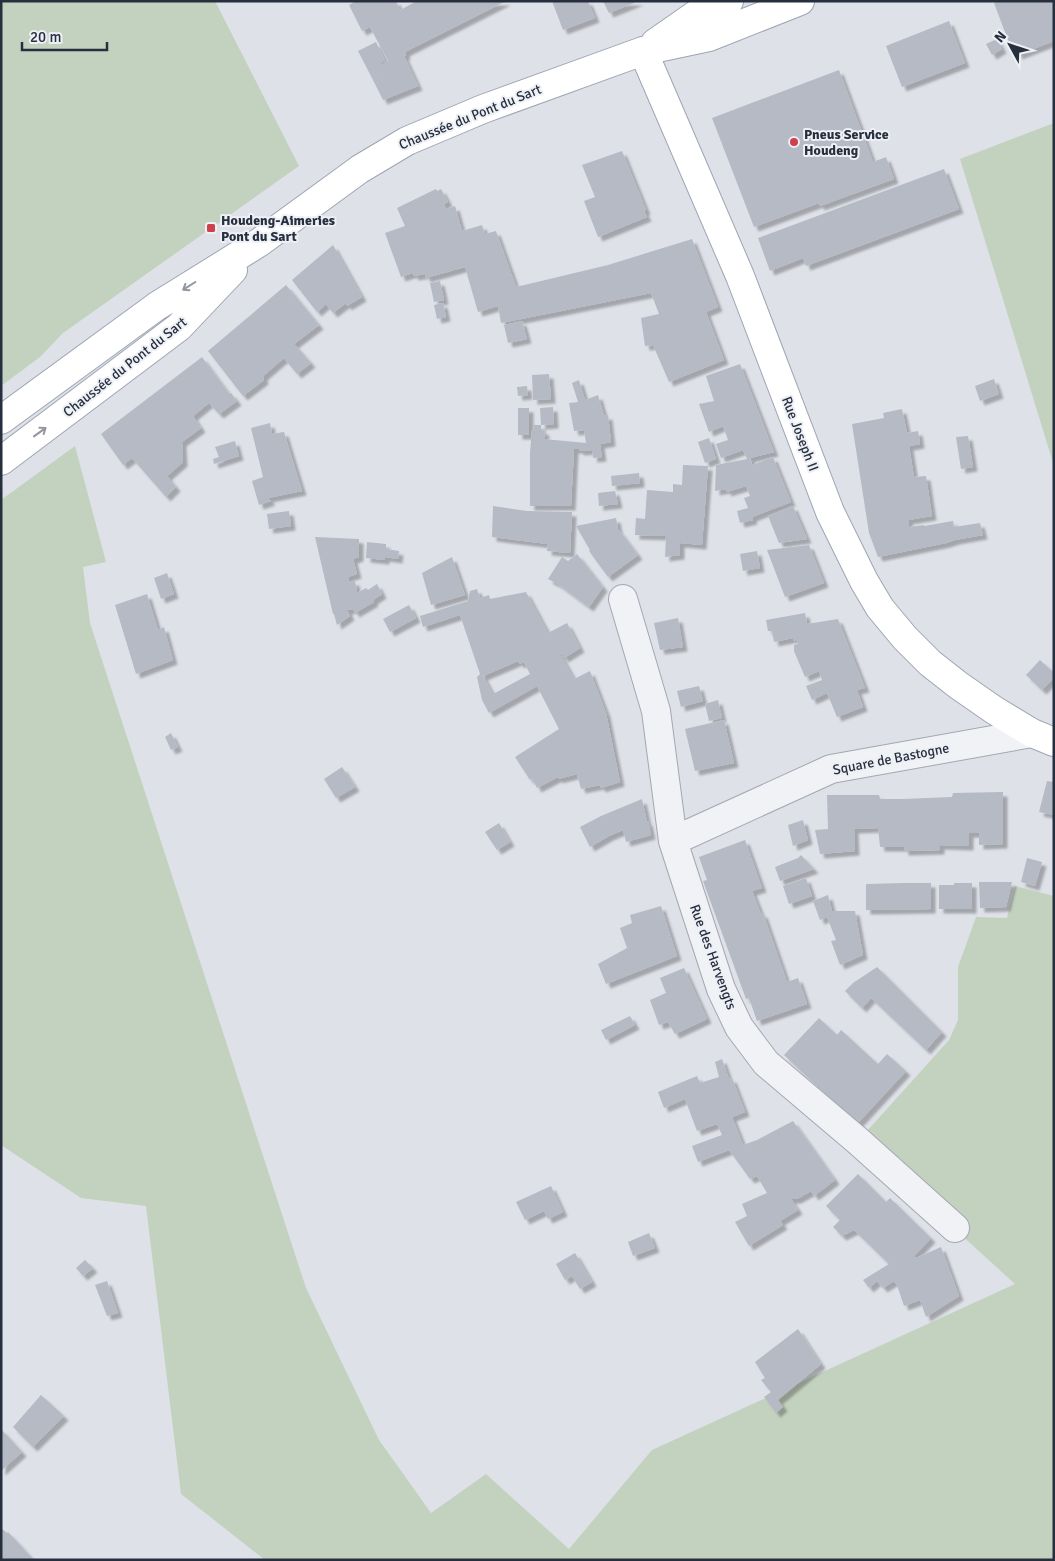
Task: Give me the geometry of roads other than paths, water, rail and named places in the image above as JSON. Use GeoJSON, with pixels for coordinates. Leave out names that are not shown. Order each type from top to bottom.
{"type":"FeatureCollection","features":[{"type":"Feature","properties":{"kind":"main road","name":"Chaussée du Pont du Sart"},"geometry":{"type":"LineString","coordinates":[[643,51],[698,14],[729,1]]}},
{"type":"Feature","properties":{"kind":"main road","name":"Chaussée du Pont du Sart"},"geometry":{"type":"LineString","coordinates":[[1,420],[157,306],[260,242],[360,170],[407,141],[483,109],[643,51],[709,37],[800,1]]}},
{"type":"Feature","properties":{"kind":"main road","name":"Rue Joseph II"},"geometry":{"type":"LineString","coordinates":[[643,51],[740,276],[830,512],[864,581],[880,608],[905,638],[930,663],[994,710],[1043,738]]}},
{"type":"Feature","properties":{"kind":"main road","name":"Chaussée du Pont du Sart"},"geometry":{"type":"LineString","coordinates":[[1,461],[180,327],[260,242]]}},
{"type":"Feature","properties":{"kind":"street"},"geometry":{"type":"LineString","coordinates":[[643,51],[763,1]]}},
{"type":"Feature","properties":{"kind":"street","name":"Rue des Harvengts"},"geometry":{"type":"LineString","coordinates":[[623,599],[656,711],[673,841],[721,989],[739,1028],[766,1063],[858,1141],[954,1228]]}},
{"type":"Feature","properties":{"kind":"street","name":"Square de Bastogne"},"geometry":{"type":"LineString","coordinates":[[673,841],[831,769],[1043,738]]}},
{"type":"Feature","properties":{"kind":"place","name":"Pneus Service Houdeng"},"geometry":{"type":"Point","coordinates":[794,142]}},
{"type":"Feature","properties":{"kind":"place","name":"Houdeng-Aimeries Pont du Sart"},"geometry":{"type":"Point","coordinates":[211,228]}}]}
